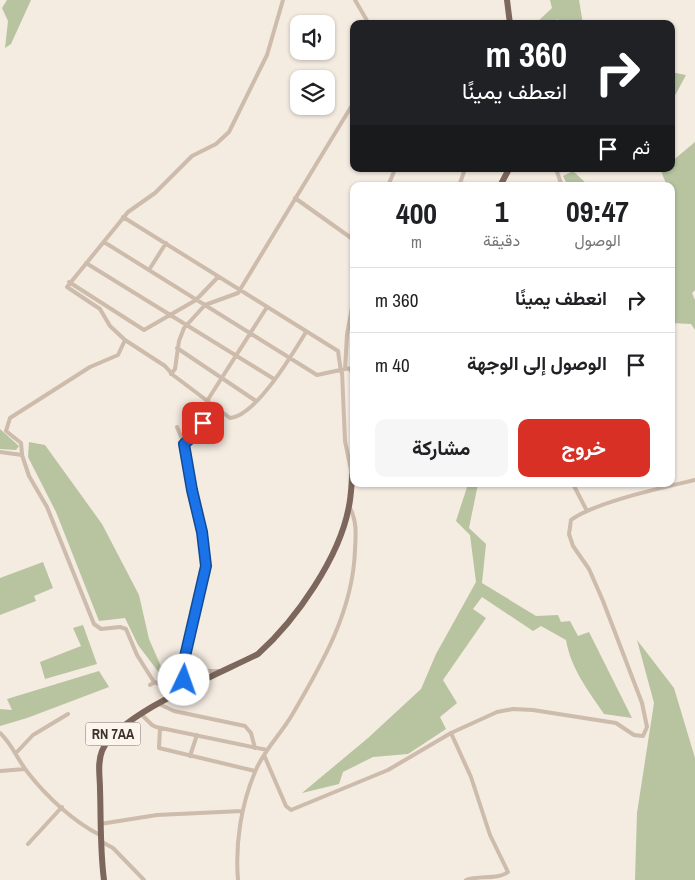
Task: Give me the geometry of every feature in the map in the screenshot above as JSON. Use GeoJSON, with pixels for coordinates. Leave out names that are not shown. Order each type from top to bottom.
{"type":"FeatureCollection","features":[{"type":"Feature","properties":{"kind":"main road"},"geometry":{"type":"LineString","coordinates":[[506,0],[509,20]]}},
{"type":"Feature","properties":{"kind":"main road","name":"RN 7AA"},"geometry":{"type":"LineString","coordinates":[[104,880],[100,838],[99,761],[101,752],[111,736],[141,714],[258,654],[269,644],[313,587],[336,545],[349,506],[351,487]]}},
{"type":"Feature","properties":{"kind":"street"},"geometry":{"type":"LineString","coordinates":[[283,0],[268,55],[229,132],[216,144],[192,156],[164,186],[124,217],[67,285],[68,290],[97,307],[110,326],[126,340],[165,366],[171,374],[227,417],[232,418],[256,401],[274,379],[306,332]]}},
{"type":"Feature","properties":{"kind":"street"},"geometry":{"type":"LineString","coordinates":[[355,0],[367,20]]}},
{"type":"Feature","properties":{"kind":"street"},"geometry":{"type":"LineString","coordinates":[[171,374],[175,369],[180,334],[205,305],[234,296],[239,290],[350,109]]}},
{"type":"Feature","properties":{"kind":"street"},"geometry":{"type":"LineString","coordinates":[[295,198],[350,237]]}},
{"type":"Feature","properties":{"kind":"street"},"geometry":{"type":"LineString","coordinates":[[124,217],[338,351],[344,370],[350,374]]}},
{"type":"Feature","properties":{"kind":"street"},"geometry":{"type":"LineString","coordinates":[[104,242],[315,375],[344,370],[350,365]]}},
{"type":"Feature","properties":{"kind":"street"},"geometry":{"type":"LineString","coordinates":[[149,270],[166,243]]}},
{"type":"Feature","properties":{"kind":"street"},"geometry":{"type":"LineString","coordinates":[[86,263],[274,379]]}},
{"type":"Feature","properties":{"kind":"street"},"geometry":{"type":"LineString","coordinates":[[69,282],[140,329],[146,329],[196,300],[218,277]]}},
{"type":"Feature","properties":{"kind":"street"},"geometry":{"type":"LineString","coordinates":[[184,444],[203,428],[202,413],[208,401],[267,307]]}},
{"type":"Feature","properties":{"kind":"street"},"geometry":{"type":"LineString","coordinates":[[350,318],[344,370],[345,442],[350,465]]}},
{"type":"Feature","properties":{"kind":"street"},"geometry":{"type":"LineString","coordinates":[[126,340],[118,354],[90,367],[10,418],[6,431],[21,443],[22,455],[29,476],[47,506],[94,624],[101,629],[120,626],[126,629],[152,684],[167,688],[182,683],[185,655],[205,578],[206,560],[184,444],[177,427]]}},
{"type":"Feature","properties":{"kind":"street"},"geometry":{"type":"LineString","coordinates":[[177,348],[256,401]]}},
{"type":"Feature","properties":{"kind":"street"},"geometry":{"type":"LineString","coordinates":[[0,452],[22,455]]}},
{"type":"Feature","properties":{"kind":"street"},"geometry":{"type":"LineString","coordinates":[[675,485],[695,480]]}},
{"type":"Feature","properties":{"kind":"street"},"geometry":{"type":"LineString","coordinates":[[574,487],[587,512]]}},
{"type":"Feature","properties":{"kind":"street"},"geometry":{"type":"LineString","coordinates":[[141,714],[152,725],[160,728],[255,748],[266,753],[286,806],[291,810],[295,810],[388,770],[451,733],[497,712],[513,709],[616,723],[638,737],[646,732],[642,703],[603,601],[589,569],[573,546],[569,534],[571,520],[587,512],[628,497],[667,487]]}},
{"type":"Feature","properties":{"kind":"street"},"geometry":{"type":"LineString","coordinates":[[238,880],[238,853],[242,811],[255,771],[292,715],[316,672],[345,609],[354,577],[356,541],[356,521],[349,506]]}},
{"type":"Feature","properties":{"kind":"street"},"geometry":{"type":"LineString","coordinates":[[185,655],[190,667],[197,672],[227,670]]}},
{"type":"Feature","properties":{"kind":"street"},"geometry":{"type":"LineString","coordinates":[[159,704],[174,711],[245,726],[251,732],[255,748]]}},
{"type":"Feature","properties":{"kind":"street"},"geometry":{"type":"LineString","coordinates":[[16,753],[33,735],[68,714]]}},
{"type":"Feature","properties":{"kind":"street"},"geometry":{"type":"LineString","coordinates":[[160,728],[159,748],[255,771]]}},
{"type":"Feature","properties":{"kind":"street"},"geometry":{"type":"LineString","coordinates":[[0,733],[16,753],[25,769],[62,807],[113,848],[144,880]]}},
{"type":"Feature","properties":{"kind":"street"},"geometry":{"type":"LineString","coordinates":[[451,733],[471,777],[490,835],[508,872],[502,876],[481,876],[466,880]]}},
{"type":"Feature","properties":{"kind":"street"},"geometry":{"type":"LineString","coordinates":[[190,756],[197,735]]}},
{"type":"Feature","properties":{"kind":"street"},"geometry":{"type":"LineString","coordinates":[[0,771],[25,769]]}},
{"type":"Feature","properties":{"kind":"street"},"geometry":{"type":"LineString","coordinates":[[28,844],[62,807]]}},
{"type":"Feature","properties":{"kind":"street"},"geometry":{"type":"LineString","coordinates":[[100,824],[157,815],[242,811]]}},
{"type":"Feature","properties":{"kind":"green space"},"geometry":{"type":"Polygon","coordinates":[[[7,0],[31,0],[11,44],[5,48],[8,21],[2,8],[7,0]]]}},
{"type":"Feature","properties":{"kind":"green space"},"geometry":{"type":"Polygon","coordinates":[[[550,0],[579,0],[582,20],[539,20],[552,8],[550,0]]]}},
{"type":"Feature","properties":{"kind":"green space"},"geometry":{"type":"Polygon","coordinates":[[[675,73],[686,75],[675,96],[675,73]]]}},
{"type":"Feature","properties":{"kind":"green space"},"geometry":{"type":"Polygon","coordinates":[[[695,142],[695,290],[692,293],[695,300],[695,330],[691,324],[675,323],[675,182],[665,182],[661,172],[675,172],[675,159],[695,142]]]}},
{"type":"Feature","properties":{"kind":"green space"},"geometry":{"type":"Polygon","coordinates":[[[574,172],[585,182],[566,182],[563,176],[574,172]]]}},
{"type":"Feature","properties":{"kind":"green space"},"geometry":{"type":"Polygon","coordinates":[[[0,429],[19,446],[16,450],[0,449],[0,429]]]}},
{"type":"Feature","properties":{"kind":"green space"},"geometry":{"type":"Polygon","coordinates":[[[29,442],[45,445],[102,524],[139,595],[149,639],[163,671],[160,674],[138,645],[125,618],[99,621],[56,512],[28,457],[29,442]]]}},
{"type":"Feature","properties":{"kind":"green space"},"geometry":{"type":"Polygon","coordinates":[[[467,487],[477,487],[469,528],[486,544],[482,583],[536,616],[558,615],[561,622],[570,621],[578,636],[589,632],[632,718],[604,714],[576,670],[568,651],[566,640],[541,626],[533,631],[482,597],[473,609],[486,618],[443,680],[457,703],[440,717],[446,729],[408,754],[373,757],[343,772],[339,784],[302,793],[368,738],[421,689],[436,654],[476,582],[470,535],[456,521],[467,487]]]}},
{"type":"Feature","properties":{"kind":"green space"},"geometry":{"type":"Polygon","coordinates":[[[43,562],[53,588],[34,596],[36,601],[0,615],[0,578],[43,562]]]}},
{"type":"Feature","properties":{"kind":"green space"},"geometry":{"type":"Polygon","coordinates":[[[83,625],[97,664],[45,679],[40,662],[81,646],[73,628],[83,625]]]}},
{"type":"Feature","properties":{"kind":"green space"},"geometry":{"type":"Polygon","coordinates":[[[637,640],[674,688],[695,758],[695,880],[635,880],[637,813],[654,703],[637,640]]]}},
{"type":"Feature","properties":{"kind":"green space"},"geometry":{"type":"Polygon","coordinates":[[[99,671],[109,687],[27,718],[0,726],[0,709],[12,710],[7,699],[99,671]]]}},
{"type":"Feature","properties":{"kind":"route"},"geometry":{"type":"LineString","coordinates":[[184,680],[183,665],[205,578],[206,566],[202,532],[184,444],[202,429],[203,423]]}}]}
